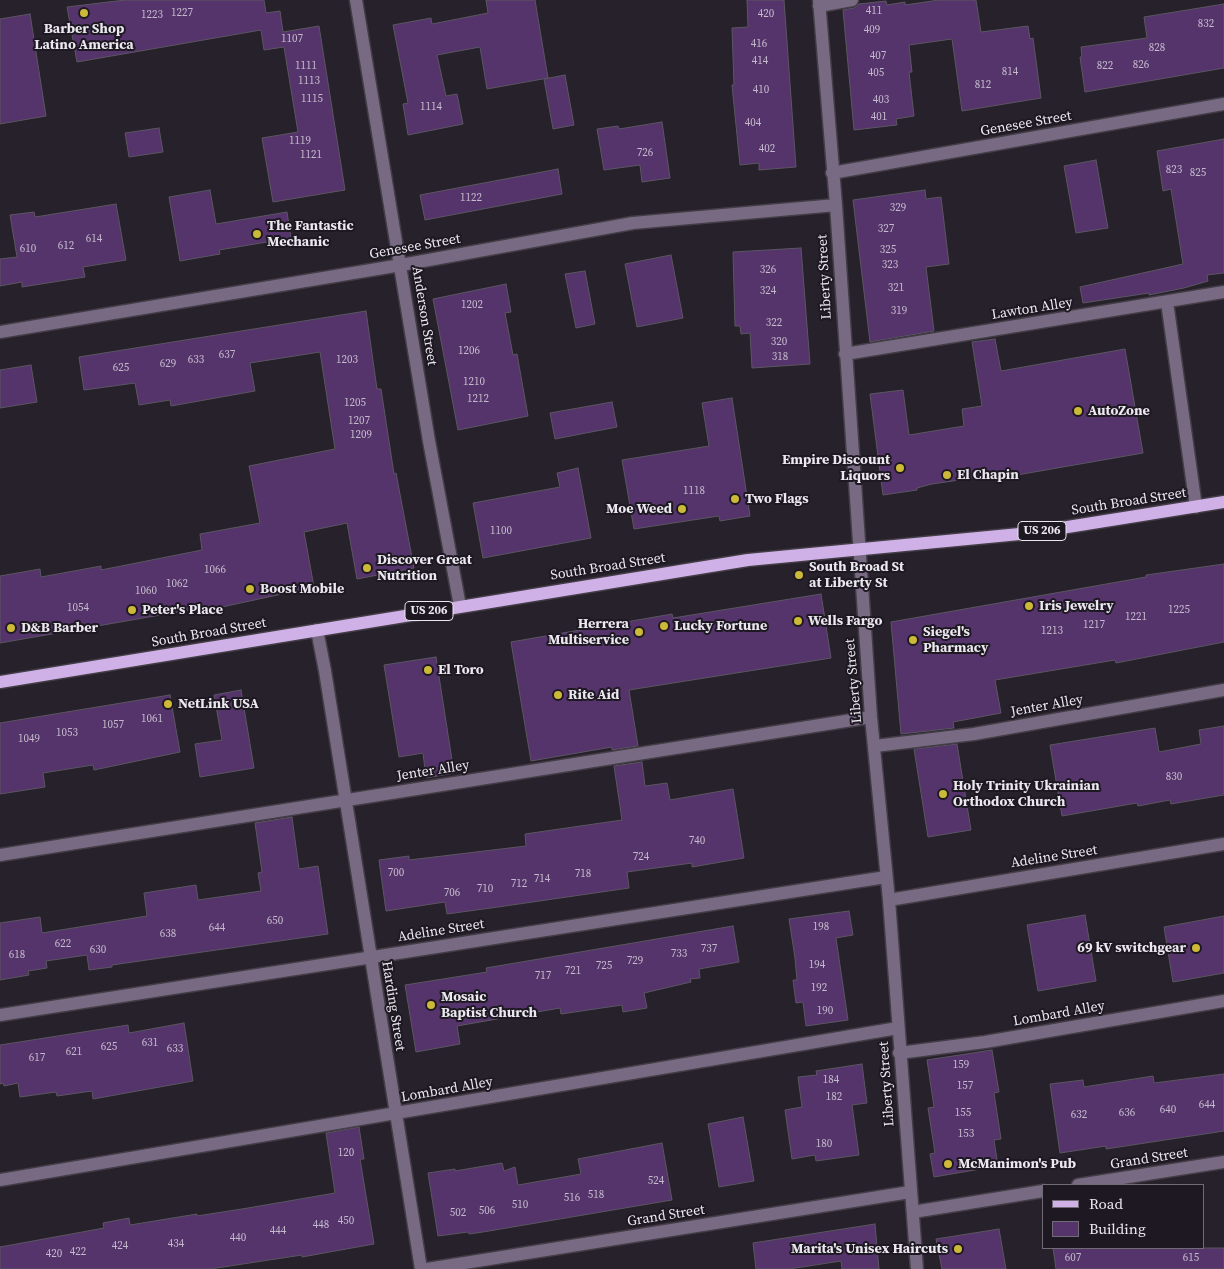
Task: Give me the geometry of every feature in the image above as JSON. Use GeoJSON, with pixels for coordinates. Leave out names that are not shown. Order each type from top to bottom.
{"type":"FeatureCollection","features":[{"type":"Feature","properties":{"kind":"main road","name":"South Broad Street"},"geometry":{"type":"LineString","coordinates":[[0,682],[748,560],[1030,533],[1224,502]]}},
{"type":"Feature","properties":{"kind":"street","name":"Anderson Street"},"geometry":{"type":"LineString","coordinates":[[356,0],[430,441],[460,606]]}},
{"type":"Feature","properties":{"kind":"street"},"geometry":{"type":"LineString","coordinates":[[819,3],[852,0]]}},
{"type":"Feature","properties":{"kind":"street","name":"Liberty Street"},"geometry":{"type":"LineString","coordinates":[[819,3],[836,205],[871,717],[889,900],[899,1053],[917,1269]]}},
{"type":"Feature","properties":{"kind":"street","name":"Genesee Street"},"geometry":{"type":"LineString","coordinates":[[832,173],[1224,104]]}},
{"type":"Feature","properties":{"kind":"street","name":"Genesee Street"},"geometry":{"type":"LineString","coordinates":[[0,332],[401,265],[633,223],[836,205]]}},
{"type":"Feature","properties":{"kind":"street","name":"Lawton Alley"},"geometry":{"type":"LineString","coordinates":[[845,354],[1224,292]]}},
{"type":"Feature","properties":{"kind":"street"},"geometry":{"type":"LineString","coordinates":[[1167,302],[1196,507]]}},
{"type":"Feature","properties":{"kind":"street","name":"Harding Street"},"geometry":{"type":"LineString","coordinates":[[317,630],[326,671],[421,1269]]}},
{"type":"Feature","properties":{"kind":"street","name":"Jenter Alley"},"geometry":{"type":"LineString","coordinates":[[875,746],[974,734],[1224,690]]}},
{"type":"Feature","properties":{"kind":"street","name":"Jenter Alley"},"geometry":{"type":"LineString","coordinates":[[0,855],[871,717]]}},
{"type":"Feature","properties":{"kind":"street","name":"Adeline Street"},"geometry":{"type":"LineString","coordinates":[[889,900],[1224,844]]}},
{"type":"Feature","properties":{"kind":"street","name":"Adeline Street"},"geometry":{"type":"LineString","coordinates":[[0,1016],[886,877]]}},
{"type":"Feature","properties":{"kind":"street","name":"Lombard Alley"},"geometry":{"type":"LineString","coordinates":[[899,1053],[985,1042],[1224,1001]]}},
{"type":"Feature","properties":{"kind":"street","name":"Lombard Alley"},"geometry":{"type":"LineString","coordinates":[[0,1180],[898,1028]]}},
{"type":"Feature","properties":{"kind":"street","name":"Grand Street"},"geometry":{"type":"LineString","coordinates":[[1084,1184],[1224,1162]]}},
{"type":"Feature","properties":{"kind":"street"},"geometry":{"type":"LineString","coordinates":[[913,1212],[1042,1191]]}},
{"type":"Feature","properties":{"kind":"street","name":"Grand Street"},"geometry":{"type":"LineString","coordinates":[[427,1269],[910,1192]]}},
{"type":"Feature","properties":{"kind":"building"},"geometry":{"type":"Polygon","coordinates":[[[125,0],[264,0],[266,13],[280,11],[283,32],[319,26],[345,190],[273,202],[262,138],[298,132],[284,47],[264,50],[261,30],[77,62],[67,7],[125,0]]]}},
{"type":"Feature","properties":{"kind":"building"},"geometry":{"type":"Polygon","coordinates":[[[486,0],[535,0],[548,78],[487,89],[480,47],[437,55],[446,96],[457,94],[463,124],[408,135],[403,104],[408,103],[393,25],[431,18],[432,24],[488,13],[486,0]]]}},
{"type":"Feature","properties":{"kind":"building"},"geometry":{"type":"Polygon","coordinates":[[[747,0],[784,0],[796,167],[759,170],[759,163],[740,165],[732,85],[734,85],[732,28],[748,27],[747,0]]]}},
{"type":"Feature","properties":{"kind":"building"},"geometry":{"type":"Polygon","coordinates":[[[939,0],[976,0],[981,32],[1028,26],[1030,39],[1033,38],[1041,98],[962,111],[952,39],[909,45],[912,72],[909,72],[914,116],[896,119],[897,125],[854,130],[843,10],[854,8],[859,4],[886,1],[887,5],[905,2],[905,5],[939,0]]]}},
{"type":"Feature","properties":{"kind":"building"},"geometry":{"type":"Polygon","coordinates":[[[1224,4],[1224,68],[1085,92],[1080,57],[1082,57],[1081,47],[1147,38],[1144,17],[1224,4]]]}},
{"type":"Feature","properties":{"kind":"building"},"geometry":{"type":"Polygon","coordinates":[[[30,14],[46,116],[0,124],[0,19],[30,14]]]}},
{"type":"Feature","properties":{"kind":"building"},"geometry":{"type":"Polygon","coordinates":[[[565,75],[574,125],[553,129],[544,79],[565,75]]]}},
{"type":"Feature","properties":{"kind":"building"},"geometry":{"type":"Polygon","coordinates":[[[662,122],[670,178],[642,182],[640,165],[604,170],[597,129],[618,126],[619,129],[662,122]]]}},
{"type":"Feature","properties":{"kind":"building"},"geometry":{"type":"Polygon","coordinates":[[[159,128],[163,152],[129,157],[125,133],[159,128]]]}},
{"type":"Feature","properties":{"kind":"building"},"geometry":{"type":"Polygon","coordinates":[[[1224,139],[1224,273],[1207,275],[1208,281],[1184,288],[1149,295],[1149,293],[1083,303],[1080,287],[1183,264],[1171,189],[1163,191],[1157,151],[1224,139]]]}},
{"type":"Feature","properties":{"kind":"building"},"geometry":{"type":"Polygon","coordinates":[[[1096,160],[1108,228],[1076,233],[1064,166],[1096,160]]]}},
{"type":"Feature","properties":{"kind":"building"},"geometry":{"type":"Polygon","coordinates":[[[558,169],[562,194],[425,220],[420,195],[558,169]]]}},
{"type":"Feature","properties":{"kind":"building"},"geometry":{"type":"Polygon","coordinates":[[[210,190],[216,224],[287,212],[291,238],[219,250],[220,254],[180,261],[169,197],[210,190]]]}},
{"type":"Feature","properties":{"kind":"building"},"geometry":{"type":"Polygon","coordinates":[[[925,190],[926,199],[941,197],[949,264],[926,267],[934,331],[870,342],[853,200],[925,190]]]}},
{"type":"Feature","properties":{"kind":"building"},"geometry":{"type":"Polygon","coordinates":[[[116,204],[126,260],[83,267],[85,277],[22,287],[22,282],[0,286],[0,259],[17,257],[10,215],[34,212],[35,217],[116,204]]]}},
{"type":"Feature","properties":{"kind":"building"},"geometry":{"type":"Polygon","coordinates":[[[801,248],[810,364],[752,368],[750,333],[741,334],[740,326],[735,326],[733,252],[801,248]]]}},
{"type":"Feature","properties":{"kind":"building"},"geometry":{"type":"Polygon","coordinates":[[[671,255],[683,318],[637,327],[625,264],[671,255]]]}},
{"type":"Feature","properties":{"kind":"building"},"geometry":{"type":"Polygon","coordinates":[[[585,271],[595,324],[576,328],[565,274],[585,271]]]}},
{"type":"Feature","properties":{"kind":"building"},"geometry":{"type":"Polygon","coordinates":[[[506,284],[511,312],[505,313],[513,355],[517,354],[528,416],[458,430],[433,299],[506,284]]]}},
{"type":"Feature","properties":{"kind":"building"},"geometry":{"type":"Polygon","coordinates":[[[366,311],[377,389],[381,389],[394,474],[396,473],[414,568],[357,579],[347,523],[304,532],[314,587],[213,609],[212,606],[0,643],[0,576],[40,569],[41,577],[101,566],[101,570],[202,550],[200,534],[260,523],[249,466],[335,449],[320,352],[250,363],[255,391],[171,406],[170,400],[139,405],[135,383],[84,390],[79,357],[366,311]]]}},
{"type":"Feature","properties":{"kind":"building"},"geometry":{"type":"Polygon","coordinates":[[[995,339],[1001,371],[1125,349],[1143,453],[1017,475],[1017,478],[995,481],[994,475],[932,484],[917,488],[917,490],[883,495],[870,394],[903,390],[909,435],[964,426],[962,409],[982,406],[972,342],[995,339]]]}},
{"type":"Feature","properties":{"kind":"building"},"geometry":{"type":"Polygon","coordinates":[[[31,365],[37,402],[0,408],[0,370],[31,365]]]}},
{"type":"Feature","properties":{"kind":"building"},"geometry":{"type":"Polygon","coordinates":[[[732,398],[750,516],[720,521],[719,516],[634,529],[622,460],[709,446],[702,403],[732,398]]]}},
{"type":"Feature","properties":{"kind":"building"},"geometry":{"type":"Polygon","coordinates":[[[612,402],[617,427],[555,439],[550,413],[612,402]]]}},
{"type":"Feature","properties":{"kind":"building"},"geometry":{"type":"Polygon","coordinates":[[[578,468],[591,538],[483,558],[473,503],[560,487],[557,473],[578,468]]]}},
{"type":"Feature","properties":{"kind":"building"},"geometry":{"type":"Polygon","coordinates":[[[1224,564],[1224,642],[1116,663],[1115,660],[995,680],[1001,713],[953,722],[954,728],[901,734],[891,622],[1146,577],[1146,575],[1224,564]]]}},
{"type":"Feature","properties":{"kind":"building"},"geometry":{"type":"Polygon","coordinates":[[[821,594],[831,658],[629,690],[638,746],[612,750],[612,747],[531,761],[511,642],[672,614],[673,618],[821,594]]]}},
{"type":"Feature","properties":{"kind":"building"},"geometry":{"type":"Polygon","coordinates":[[[436,657],[454,773],[426,778],[423,753],[399,757],[384,665],[436,657]]]}},
{"type":"Feature","properties":{"kind":"building"},"geometry":{"type":"Polygon","coordinates":[[[241,690],[254,768],[200,777],[195,744],[222,740],[214,695],[241,690]]]}},
{"type":"Feature","properties":{"kind":"building"},"geometry":{"type":"Polygon","coordinates":[[[170,695],[180,752],[94,770],[93,765],[43,773],[45,787],[0,794],[0,723],[170,695]]]}},
{"type":"Feature","properties":{"kind":"building"},"geometry":{"type":"Polygon","coordinates":[[[1224,726],[1224,795],[1171,804],[1170,800],[1138,806],[1137,803],[1062,816],[1050,745],[1155,728],[1159,752],[1201,744],[1199,730],[1224,726]]]}},
{"type":"Feature","properties":{"kind":"building","name":"Holy Trinity Ukrainian Orthodox Church"},"geometry":{"type":"Polygon","coordinates":[[[957,744],[971,830],[928,837],[914,749],[957,744]]]}},
{"type":"Feature","properties":{"kind":"building"},"geometry":{"type":"Polygon","coordinates":[[[642,762],[645,786],[667,783],[670,800],[733,789],[744,858],[692,867],[692,863],[627,872],[629,888],[447,914],[445,902],[386,911],[379,860],[409,856],[409,860],[526,846],[525,834],[622,820],[614,766],[642,762]]]}},
{"type":"Feature","properties":{"kind":"building"},"geometry":{"type":"Polygon","coordinates":[[[292,817],[299,869],[318,866],[328,934],[112,965],[112,967],[89,970],[87,955],[46,961],[47,968],[28,971],[29,975],[0,980],[0,923],[40,917],[42,933],[147,916],[144,893],[196,885],[198,900],[261,891],[258,873],[262,872],[255,823],[292,817]]]}},
{"type":"Feature","properties":{"kind":"building"},"geometry":{"type":"Polygon","coordinates":[[[849,911],[853,935],[836,938],[848,1020],[806,1026],[803,1002],[796,1003],[793,980],[797,980],[789,919],[849,911]]]}},
{"type":"Feature","properties":{"kind":"building"},"geometry":{"type":"Polygon","coordinates":[[[1085,915],[1096,981],[1038,991],[1027,925],[1085,915]]]}},
{"type":"Feature","properties":{"kind":"building","name":"69 kV switchgear"},"geometry":{"type":"Polygon","coordinates":[[[1224,916],[1224,973],[1173,982],[1164,927],[1224,916]]]}},
{"type":"Feature","properties":{"kind":"building"},"geometry":{"type":"Polygon","coordinates":[[[733,926],[739,962],[699,969],[700,978],[690,979],[691,982],[644,993],[647,1008],[623,1012],[622,1005],[561,1014],[560,1008],[457,1026],[460,1044],[416,1052],[405,985],[487,972],[486,968],[733,926]]]}},
{"type":"Feature","properties":{"kind":"building"},"geometry":{"type":"Polygon","coordinates":[[[184,1023],[193,1081],[93,1099],[92,1091],[57,1096],[56,1092],[20,1097],[18,1083],[4,1086],[3,1083],[0,1084],[0,1045],[128,1025],[129,1033],[184,1023]]]}},
{"type":"Feature","properties":{"kind":"building"},"geometry":{"type":"Polygon","coordinates":[[[992,1050],[999,1092],[994,1093],[1001,1139],[994,1140],[998,1166],[934,1177],[930,1154],[935,1153],[928,1108],[934,1107],[927,1060],[992,1050]]]}},
{"type":"Feature","properties":{"kind":"building"},"geometry":{"type":"Polygon","coordinates":[[[862,1064],[867,1103],[852,1105],[859,1155],[816,1161],[815,1155],[792,1159],[785,1110],[802,1107],[798,1077],[817,1075],[816,1071],[862,1064]]]}},
{"type":"Feature","properties":{"kind":"building"},"geometry":{"type":"Polygon","coordinates":[[[1224,1074],[1224,1131],[1106,1149],[1106,1146],[1060,1153],[1050,1084],[1083,1080],[1084,1087],[1153,1076],[1154,1083],[1224,1074]]]}},
{"type":"Feature","properties":{"kind":"building"},"geometry":{"type":"Polygon","coordinates":[[[743,1117],[754,1181],[719,1187],[708,1124],[743,1117]]]}},
{"type":"Feature","properties":{"kind":"building"},"geometry":{"type":"Polygon","coordinates":[[[359,1127],[364,1159],[360,1159],[374,1244],[302,1257],[302,1255],[210,1269],[0,1269],[0,1247],[104,1228],[103,1223],[129,1218],[130,1225],[335,1193],[326,1133],[359,1127]]]}},
{"type":"Feature","properties":{"kind":"building"},"geometry":{"type":"Polygon","coordinates":[[[662,1143],[672,1200],[483,1232],[438,1236],[428,1173],[455,1169],[455,1171],[502,1163],[504,1171],[515,1167],[518,1185],[581,1174],[578,1159],[662,1143]]]}},
{"type":"Feature","properties":{"kind":"building"},"geometry":{"type":"Polygon","coordinates":[[[875,1224],[879,1269],[842,1269],[841,1261],[789,1269],[756,1269],[753,1243],[875,1224]]]}},
{"type":"Feature","properties":{"kind":"building"},"geometry":{"type":"Polygon","coordinates":[[[999,1229],[1006,1269],[942,1269],[936,1239],[999,1229]]]}},
{"type":"Feature","properties":{"kind":"building"},"geometry":{"type":"Polygon","coordinates":[[[1224,1248],[1224,1269],[1056,1269],[1053,1249],[1224,1248]]]}},
{"type":"Feature","properties":{"kind":"place","name":"Barber Shop Latino America"},"geometry":{"type":"Point","coordinates":[84,13]}},
{"type":"Feature","properties":{"kind":"place","name":"The Fantastic Mechanic"},"geometry":{"type":"Point","coordinates":[257,234]}},
{"type":"Feature","properties":{"kind":"place","name":"AutoZone"},"geometry":{"type":"Point","coordinates":[1078,411]}},
{"type":"Feature","properties":{"kind":"place","name":"Empire Discount Liquors"},"geometry":{"type":"Point","coordinates":[900,468]}},
{"type":"Feature","properties":{"kind":"place","name":"El Chapin"},"geometry":{"type":"Point","coordinates":[947,475]}},
{"type":"Feature","properties":{"kind":"place","name":"Two Flags"},"geometry":{"type":"Point","coordinates":[735,499]}},
{"type":"Feature","properties":{"kind":"place","name":"Moe Weed"},"geometry":{"type":"Point","coordinates":[682,509]}},
{"type":"Feature","properties":{"kind":"place","name":"Discover Great Nutrition"},"geometry":{"type":"Point","coordinates":[367,568]}},
{"type":"Feature","properties":{"kind":"place","name":"South Broad St at Liberty St"},"geometry":{"type":"Point","coordinates":[799,575]}},
{"type":"Feature","properties":{"kind":"place","name":"Boost Mobile"},"geometry":{"type":"Point","coordinates":[250,589]}},
{"type":"Feature","properties":{"kind":"place","name":"Iris Jewelry"},"geometry":{"type":"Point","coordinates":[1029,606]}},
{"type":"Feature","properties":{"kind":"place","name":"Peter's Place"},"geometry":{"type":"Point","coordinates":[132,610]}},
{"type":"Feature","properties":{"kind":"place","name":"Wells Fargo"},"geometry":{"type":"Point","coordinates":[798,621]}},
{"type":"Feature","properties":{"kind":"place","name":"Lucky Fortune"},"geometry":{"type":"Point","coordinates":[664,626]}},
{"type":"Feature","properties":{"kind":"place","name":"D&B Barber"},"geometry":{"type":"Point","coordinates":[11,628]}},
{"type":"Feature","properties":{"kind":"place","name":"Herrera Multiservice"},"geometry":{"type":"Point","coordinates":[639,632]}},
{"type":"Feature","properties":{"kind":"place","name":"Siegel's Pharmacy"},"geometry":{"type":"Point","coordinates":[913,640]}},
{"type":"Feature","properties":{"kind":"place","name":"El Toro"},"geometry":{"type":"Point","coordinates":[428,670]}},
{"type":"Feature","properties":{"kind":"place","name":"Rite Aid"},"geometry":{"type":"Point","coordinates":[558,695]}},
{"type":"Feature","properties":{"kind":"place","name":"NetLink USA"},"geometry":{"type":"Point","coordinates":[168,704]}},
{"type":"Feature","properties":{"kind":"place","name":"Holy Trinity Ukrainian Orthodox Church"},"geometry":{"type":"Point","coordinates":[943,794]}},
{"type":"Feature","properties":{"kind":"place","name":"69 kV switchgear"},"geometry":{"type":"Point","coordinates":[1196,948]}},
{"type":"Feature","properties":{"kind":"place","name":"Mosaic Baptist Church"},"geometry":{"type":"Point","coordinates":[431,1005]}},
{"type":"Feature","properties":{"kind":"place","name":"McManimon's Pub"},"geometry":{"type":"Point","coordinates":[948,1164]}},
{"type":"Feature","properties":{"kind":"place","name":"Marita's Unisex Haircuts"},"geometry":{"type":"Point","coordinates":[958,1249]}}]}
